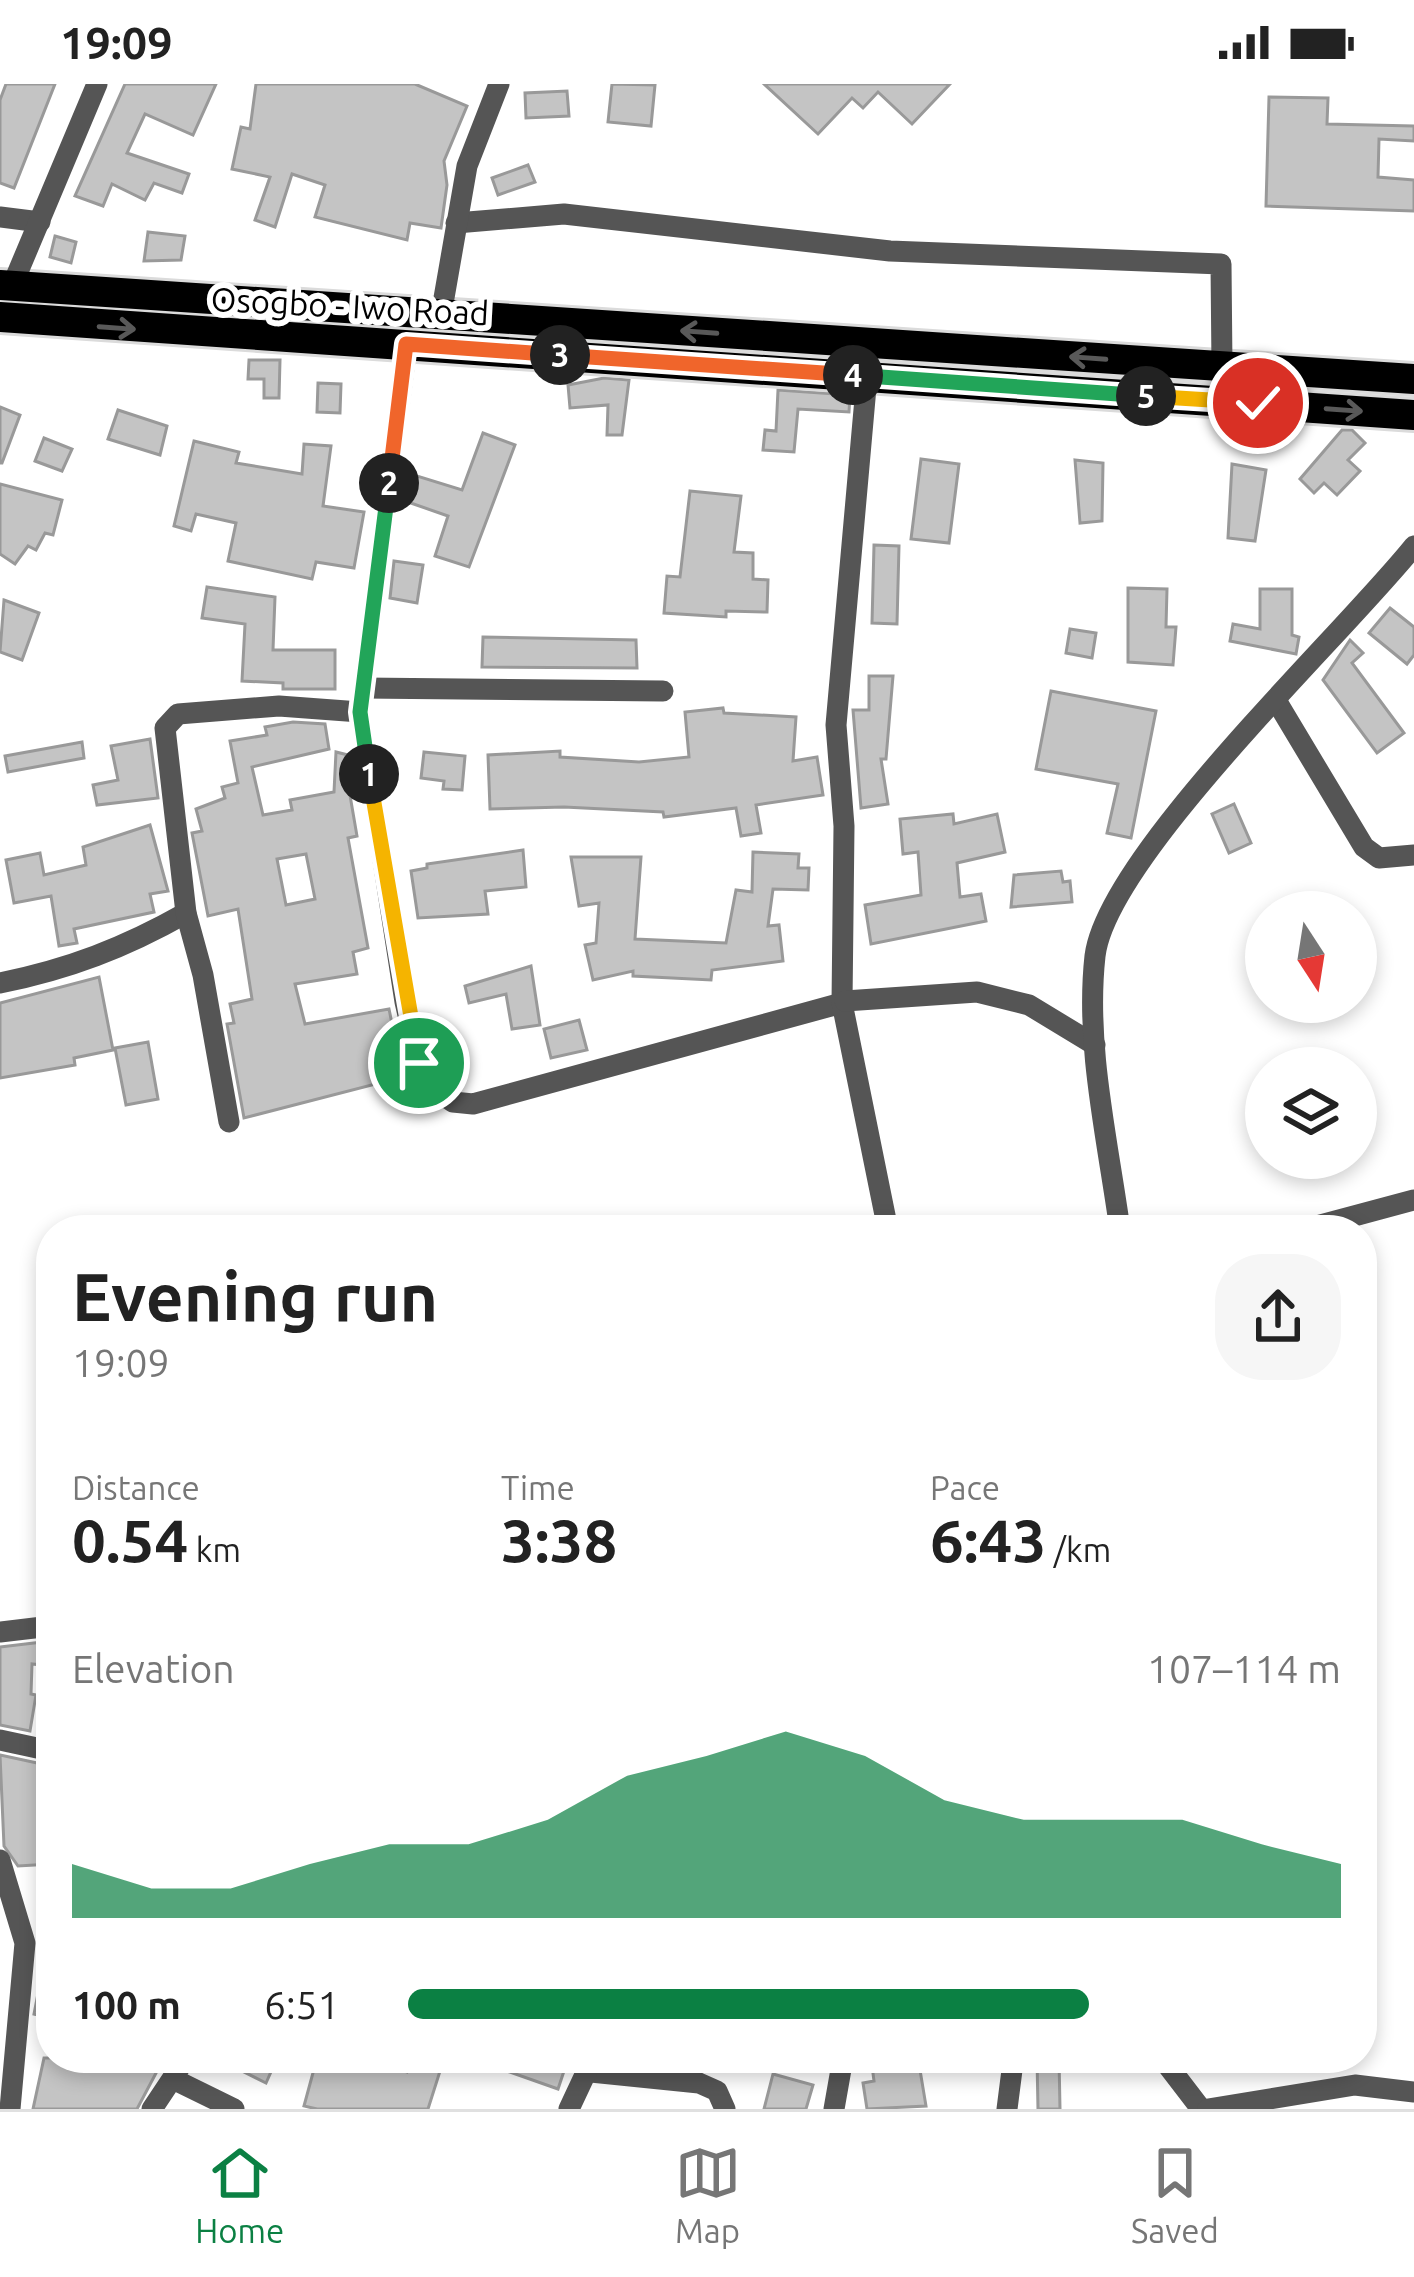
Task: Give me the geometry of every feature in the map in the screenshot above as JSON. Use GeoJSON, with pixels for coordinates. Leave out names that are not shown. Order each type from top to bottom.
{"type":"FeatureCollection","features":[{"type":"Feature","properties":{"kind":"main road","name":"Osogbo - Iwo Road"},"geometry":{"type":"LineString","coordinates":[[6,286],[1414,379]]}},
{"type":"Feature","properties":{"kind":"main road","name":"Osogbo - Iwo Road"},"geometry":{"type":"LineString","coordinates":[[0,317],[1414,416]]}},
{"type":"Feature","properties":{"kind":"street"},"geometry":{"type":"LineString","coordinates":[[6,286],[40,222],[97,84]]}},
{"type":"Feature","properties":{"kind":"street"},"geometry":{"type":"LineString","coordinates":[[441,315],[467,166],[499,84]]}},
{"type":"Feature","properties":{"kind":"street"},"geometry":{"type":"LineString","coordinates":[[456,223],[564,214],[890,251],[1221,264],[1222,367]]}},
{"type":"Feature","properties":{"kind":"street"},"geometry":{"type":"LineString","coordinates":[[0,217],[40,222]]}},
{"type":"Feature","properties":{"kind":"street"},"geometry":{"type":"LineString","coordinates":[[406,344],[360,712],[419,1063],[437,1091],[453,1102],[472,1104],[843,1002],[976,992],[1029,1005],[1095,1045]]}},
{"type":"Feature","properties":{"kind":"street"},"geometry":{"type":"LineString","coordinates":[[867,376],[836,725],[844,826],[843,1002],[885,1215]]}},
{"type":"Feature","properties":{"kind":"street"},"geometry":{"type":"LineString","coordinates":[[1118,1215],[1095,1045],[1096,953],[1106,916],[1126,880],[1414,546]]}},
{"type":"Feature","properties":{"kind":"street"},"geometry":{"type":"LineString","coordinates":[[363,688],[664,691]]}},
{"type":"Feature","properties":{"kind":"street"},"geometry":{"type":"LineString","coordinates":[[1277,702],[1364,847],[1379,858],[1414,855]]}},
{"type":"Feature","properties":{"kind":"street"},"geometry":{"type":"LineString","coordinates":[[229,1122],[203,975],[186,913],[165,728],[169,717],[279,706],[360,712]]}},
{"type":"Feature","properties":{"kind":"street"},"geometry":{"type":"LineString","coordinates":[[0,980],[66,970],[120,950],[186,913]]}},
{"type":"Feature","properties":{"kind":"street"},"geometry":{"type":"LineString","coordinates":[[1358,1215],[1414,1200]]}},
{"type":"Feature","properties":{"kind":"street"},"geometry":{"type":"LineString","coordinates":[[0,1632],[36,1628]]}},
{"type":"Feature","properties":{"kind":"street"},"geometry":{"type":"LineString","coordinates":[[0,1740],[36,1747]]}},
{"type":"Feature","properties":{"kind":"street"},"geometry":{"type":"LineString","coordinates":[[0,1859],[26,1943],[10,2109]]}},
{"type":"Feature","properties":{"kind":"street"},"geometry":{"type":"LineString","coordinates":[[152,2109],[179,2073]]}},
{"type":"Feature","properties":{"kind":"street"},"geometry":{"type":"LineString","coordinates":[[569,2109],[587,2073]]}},
{"type":"Feature","properties":{"kind":"street"},"geometry":{"type":"LineString","coordinates":[[639,2073],[699,2083],[716,2091],[724,2109]]}},
{"type":"Feature","properties":{"kind":"street"},"geometry":{"type":"LineString","coordinates":[[834,2109],[840,2073]]}},
{"type":"Feature","properties":{"kind":"street"},"geometry":{"type":"LineString","coordinates":[[1007,2109],[1012,2073]]}},
{"type":"Feature","properties":{"kind":"street"},"geometry":{"type":"LineString","coordinates":[[1175,2073],[1205,2109],[1355,2085],[1414,2092]]}},
{"type":"Feature","properties":{"kind":"street"},"geometry":{"type":"LineString","coordinates":[[176,2080],[234,2109]]}},
{"type":"Feature","properties":{"kind":"building"},"geometry":{"type":"Polygon","coordinates":[[[6,84],[55,84],[14,188],[0,183],[0,100],[6,84]]]}},
{"type":"Feature","properties":{"kind":"building"},"geometry":{"type":"Polygon","coordinates":[[[125,84],[216,84],[193,135],[145,114],[127,153],[189,174],[182,193],[154,183],[145,200],[112,184],[103,206],[75,196],[125,84]]]}},
{"type":"Feature","properties":{"kind":"building"},"geometry":{"type":"Polygon","coordinates":[[[256,84],[415,84],[467,106],[444,161],[447,185],[441,228],[410,223],[407,240],[315,217],[325,185],[292,174],[275,227],[255,220],[270,177],[232,169],[241,127],[250,129],[256,84]]]}},
{"type":"Feature","properties":{"kind":"building"},"geometry":{"type":"Polygon","coordinates":[[[612,84],[655,85],[651,126],[608,122],[612,84]]]}},
{"type":"Feature","properties":{"kind":"building"},"geometry":{"type":"Polygon","coordinates":[[[764,84],[950,84],[912,124],[878,92],[863,108],[852,98],[818,134],[764,84]]]}},
{"type":"Feature","properties":{"kind":"building"},"geometry":{"type":"Polygon","coordinates":[[[567,91],[569,116],[526,118],[525,93],[567,91]]]}},
{"type":"Feature","properties":{"kind":"building"},"geometry":{"type":"Polygon","coordinates":[[[1269,97],[1328,98],[1327,124],[1414,126],[1414,141],[1379,139],[1378,177],[1414,180],[1414,211],[1266,206],[1269,97]]]}},
{"type":"Feature","properties":{"kind":"building"},"geometry":{"type":"Polygon","coordinates":[[[528,165],[535,182],[498,195],[492,178],[528,165]]]}},
{"type":"Feature","properties":{"kind":"building"},"geometry":{"type":"Polygon","coordinates":[[[148,232],[185,236],[181,260],[144,261],[148,232]]]}},
{"type":"Feature","properties":{"kind":"building"},"geometry":{"type":"Polygon","coordinates":[[[55,236],[76,242],[71,263],[50,257],[55,236]]]}},
{"type":"Feature","properties":{"kind":"building"},"geometry":{"type":"Polygon","coordinates":[[[249,360],[280,360],[279,398],[264,398],[264,379],[248,379],[249,360]]]}},
{"type":"Feature","properties":{"kind":"building"},"geometry":{"type":"Polygon","coordinates":[[[604,378],[629,380],[622,435],[607,435],[608,405],[570,408],[568,385],[604,378]]]}},
{"type":"Feature","properties":{"kind":"building"},"geometry":{"type":"Polygon","coordinates":[[[318,383],[341,384],[340,413],[317,412],[318,383]]]}},
{"type":"Feature","properties":{"kind":"building"},"geometry":{"type":"Polygon","coordinates":[[[778,390],[850,395],[849,412],[798,409],[794,452],[763,450],[765,430],[776,431],[778,390]]]}},
{"type":"Feature","properties":{"kind":"building"},"geometry":{"type":"Polygon","coordinates":[[[0,407],[20,415],[2,463],[0,463],[0,407]]]}},
{"type":"Feature","properties":{"kind":"building"},"geometry":{"type":"Polygon","coordinates":[[[118,410],[167,426],[160,455],[108,439],[118,410]]]}},
{"type":"Feature","properties":{"kind":"building"},"geometry":{"type":"Polygon","coordinates":[[[1342,430],[1352,430],[1365,443],[1348,460],[1360,471],[1337,495],[1324,483],[1314,493],[1300,479],[1342,430]]]}},
{"type":"Feature","properties":{"kind":"building"},"geometry":{"type":"Polygon","coordinates":[[[483,433],[515,445],[469,567],[435,556],[448,516],[405,501],[414,475],[462,490],[483,433]]]}},
{"type":"Feature","properties":{"kind":"building"},"geometry":{"type":"Polygon","coordinates":[[[44,438],[72,449],[62,471],[35,461],[44,438]]]}},
{"type":"Feature","properties":{"kind":"building"},"geometry":{"type":"Polygon","coordinates":[[[194,441],[239,452],[236,463],[302,474],[304,444],[331,446],[323,506],[364,512],[354,568],[316,562],[312,579],[228,561],[236,523],[196,514],[191,531],[174,526],[194,441]]]}},
{"type":"Feature","properties":{"kind":"building"},"geometry":{"type":"Polygon","coordinates":[[[921,459],[959,464],[949,543],[911,539],[921,459]]]}},
{"type":"Feature","properties":{"kind":"building"},"geometry":{"type":"Polygon","coordinates":[[[1075,460],[1103,463],[1102,521],[1080,523],[1075,460]]]}},
{"type":"Feature","properties":{"kind":"building"},"geometry":{"type":"Polygon","coordinates":[[[1232,464],[1266,470],[1255,541],[1228,538],[1232,464]]]}},
{"type":"Feature","properties":{"kind":"building"},"geometry":{"type":"Polygon","coordinates":[[[0,484],[62,500],[53,535],[45,533],[36,550],[28,546],[15,564],[0,554],[0,484]]]}},
{"type":"Feature","properties":{"kind":"building"},"geometry":{"type":"Polygon","coordinates":[[[690,491],[741,496],[734,552],[753,553],[753,579],[768,580],[767,612],[726,611],[726,617],[664,613],[667,576],[680,577],[690,491]]]}},
{"type":"Feature","properties":{"kind":"building"},"geometry":{"type":"Polygon","coordinates":[[[874,545],[899,546],[897,624],[872,623],[874,545]]]}},
{"type":"Feature","properties":{"kind":"building"},"geometry":{"type":"Polygon","coordinates":[[[394,561],[423,565],[417,603],[390,598],[394,561]]]}},
{"type":"Feature","properties":{"kind":"building"},"geometry":{"type":"Polygon","coordinates":[[[207,587],[275,597],[273,650],[335,650],[335,689],[283,689],[283,683],[242,681],[245,624],[202,618],[207,587]]]}},
{"type":"Feature","properties":{"kind":"building"},"geometry":{"type":"Polygon","coordinates":[[[1128,588],[1167,589],[1166,627],[1176,627],[1173,665],[1128,662],[1128,588]]]}},
{"type":"Feature","properties":{"kind":"building"},"geometry":{"type":"Polygon","coordinates":[[[1260,589],[1292,589],[1292,635],[1299,637],[1296,654],[1230,641],[1233,624],[1260,629],[1260,589]]]}},
{"type":"Feature","properties":{"kind":"building"},"geometry":{"type":"Polygon","coordinates":[[[4,600],[39,613],[22,660],[0,652],[4,600]]]}},
{"type":"Feature","properties":{"kind":"building"},"geometry":{"type":"Polygon","coordinates":[[[1390,608],[1414,627],[1414,655],[1407,664],[1369,633],[1390,608]]]}},
{"type":"Feature","properties":{"kind":"building"},"geometry":{"type":"Polygon","coordinates":[[[1070,629],[1096,633],[1092,658],[1066,653],[1070,629]]]}},
{"type":"Feature","properties":{"kind":"building"},"geometry":{"type":"Polygon","coordinates":[[[483,637],[636,640],[637,668],[482,667],[483,637]]]}},
{"type":"Feature","properties":{"kind":"building"},"geometry":{"type":"Polygon","coordinates":[[[1350,640],[1363,653],[1352,663],[1404,733],[1377,753],[1323,680],[1350,640]]]}},
{"type":"Feature","properties":{"kind":"building"},"geometry":{"type":"Polygon","coordinates":[[[869,676],[893,676],[886,759],[881,759],[888,804],[861,808],[853,710],[869,710],[869,676]]]}},
{"type":"Feature","properties":{"kind":"building"},"geometry":{"type":"Polygon","coordinates":[[[1051,691],[1156,711],[1131,838],[1107,833],[1118,784],[1036,769],[1051,691]]]}},
{"type":"Feature","properties":{"kind":"building"},"geometry":{"type":"Polygon","coordinates":[[[723,708],[724,713],[796,717],[793,761],[817,757],[823,795],[756,805],[761,833],[741,836],[736,808],[664,817],[663,812],[564,807],[490,809],[488,755],[560,751],[560,757],[639,762],[689,757],[685,712],[723,708]]]}},
{"type":"Feature","properties":{"kind":"building"},"geometry":{"type":"Polygon","coordinates":[[[325,724],[329,749],[252,767],[263,815],[292,810],[290,800],[334,792],[336,752],[352,756],[353,772],[346,772],[357,836],[348,838],[368,948],[353,952],[357,974],[295,984],[305,1024],[389,1009],[403,1077],[244,1118],[227,1024],[234,1023],[230,1004],[252,999],[238,909],[208,916],[192,833],[202,831],[196,809],[225,798],[222,787],[238,783],[230,741],[267,735],[265,727],[325,724]],[[306,854],[277,859],[286,905],[315,899],[306,854]]]}},
{"type":"Feature","properties":{"kind":"building"},"geometry":{"type":"Polygon","coordinates":[[[150,739],[158,798],[97,805],[93,785],[118,780],[111,746],[150,739]]]}},
{"type":"Feature","properties":{"kind":"building"},"geometry":{"type":"Polygon","coordinates":[[[82,742],[84,758],[8,772],[5,756],[82,742]]]}},
{"type":"Feature","properties":{"kind":"building"},"geometry":{"type":"Polygon","coordinates":[[[424,752],[465,756],[462,790],[443,789],[444,781],[421,778],[424,752]]]}},
{"type":"Feature","properties":{"kind":"building"},"geometry":{"type":"Polygon","coordinates":[[[1234,804],[1251,843],[1229,853],[1212,814],[1234,804]]]}},
{"type":"Feature","properties":{"kind":"building"},"geometry":{"type":"Polygon","coordinates":[[[953,814],[954,824],[997,814],[1005,852],[957,863],[960,897],[981,894],[986,921],[871,944],[865,905],[921,895],[918,852],[903,854],[900,819],[953,814]]]}},
{"type":"Feature","properties":{"kind":"building"},"geometry":{"type":"Polygon","coordinates":[[[150,825],[168,891],[150,894],[154,912],[74,929],[77,943],[59,946],[51,896],[14,903],[6,860],[40,853],[44,875],[86,865],[83,847],[150,825]]]}},
{"type":"Feature","properties":{"kind":"building"},"geometry":{"type":"Polygon","coordinates":[[[523,850],[526,887],[485,891],[488,914],[418,918],[411,871],[427,868],[427,864],[523,850]]]}},
{"type":"Feature","properties":{"kind":"building"},"geometry":{"type":"Polygon","coordinates":[[[753,852],[799,854],[798,868],[809,868],[808,890],[773,889],[768,926],[779,925],[783,961],[712,970],[711,980],[633,976],[633,971],[593,980],[585,945],[596,943],[599,903],[579,906],[571,857],[641,857],[635,939],[726,943],[736,890],[752,892],[753,852]]]}},
{"type":"Feature","properties":{"kind":"building"},"geometry":{"type":"Polygon","coordinates":[[[1061,871],[1063,882],[1070,881],[1072,902],[1011,907],[1014,875],[1061,871]]]}},
{"type":"Feature","properties":{"kind":"building"},"geometry":{"type":"Polygon","coordinates":[[[531,966],[540,1025],[512,1029],[506,994],[469,1003],[465,986],[531,966]]]}},
{"type":"Feature","properties":{"kind":"building"},"geometry":{"type":"Polygon","coordinates":[[[99,977],[113,1050],[74,1058],[75,1065],[0,1078],[0,1003],[99,977]]]}},
{"type":"Feature","properties":{"kind":"building"},"geometry":{"type":"Polygon","coordinates":[[[579,1020],[587,1050],[551,1058],[544,1029],[579,1020]]]}},
{"type":"Feature","properties":{"kind":"building"},"geometry":{"type":"Polygon","coordinates":[[[148,1042],[158,1099],[126,1105],[115,1048],[148,1042]]]}},
{"type":"Feature","properties":{"kind":"building"},"geometry":{"type":"Polygon","coordinates":[[[36,1643],[30,1731],[0,1725],[0,1647],[36,1643]]]}},
{"type":"Feature","properties":{"kind":"building"},"geometry":{"type":"Polygon","coordinates":[[[0,1755],[36,1763],[36,1865],[18,1866],[4,1846],[0,1755]]]}},
{"type":"Feature","properties":{"kind":"building"},"geometry":{"type":"Polygon","coordinates":[[[41,2073],[156,2073],[137,2109],[33,2109],[41,2073]]]}},
{"type":"Feature","properties":{"kind":"building"},"geometry":{"type":"Polygon","coordinates":[[[246,2073],[270,2073],[266,2083],[246,2073]]]}},
{"type":"Feature","properties":{"kind":"building"},"geometry":{"type":"Polygon","coordinates":[[[313,2073],[439,2073],[428,2109],[304,2106],[313,2073]]]}},
{"type":"Feature","properties":{"kind":"building"},"geometry":{"type":"Polygon","coordinates":[[[513,2073],[563,2073],[558,2089],[513,2073]]]}},
{"type":"Feature","properties":{"kind":"building"},"geometry":{"type":"Polygon","coordinates":[[[873,2073],[920,2073],[926,2106],[867,2109],[863,2083],[874,2081],[873,2073]]]}},
{"type":"Feature","properties":{"kind":"building"},"geometry":{"type":"Polygon","coordinates":[[[1037,2073],[1059,2073],[1060,2109],[1038,2109],[1037,2073]]]}},
{"type":"Feature","properties":{"kind":"building"},"geometry":{"type":"Polygon","coordinates":[[[773,2074],[813,2085],[806,2109],[764,2109],[773,2074]]]}},
{"type":"Feature","properties":{"kind":"route"},"geometry":{"type":"LineString","coordinates":[[419,1063],[405,1002],[360,712],[406,344],[1258,403]]}}]}
